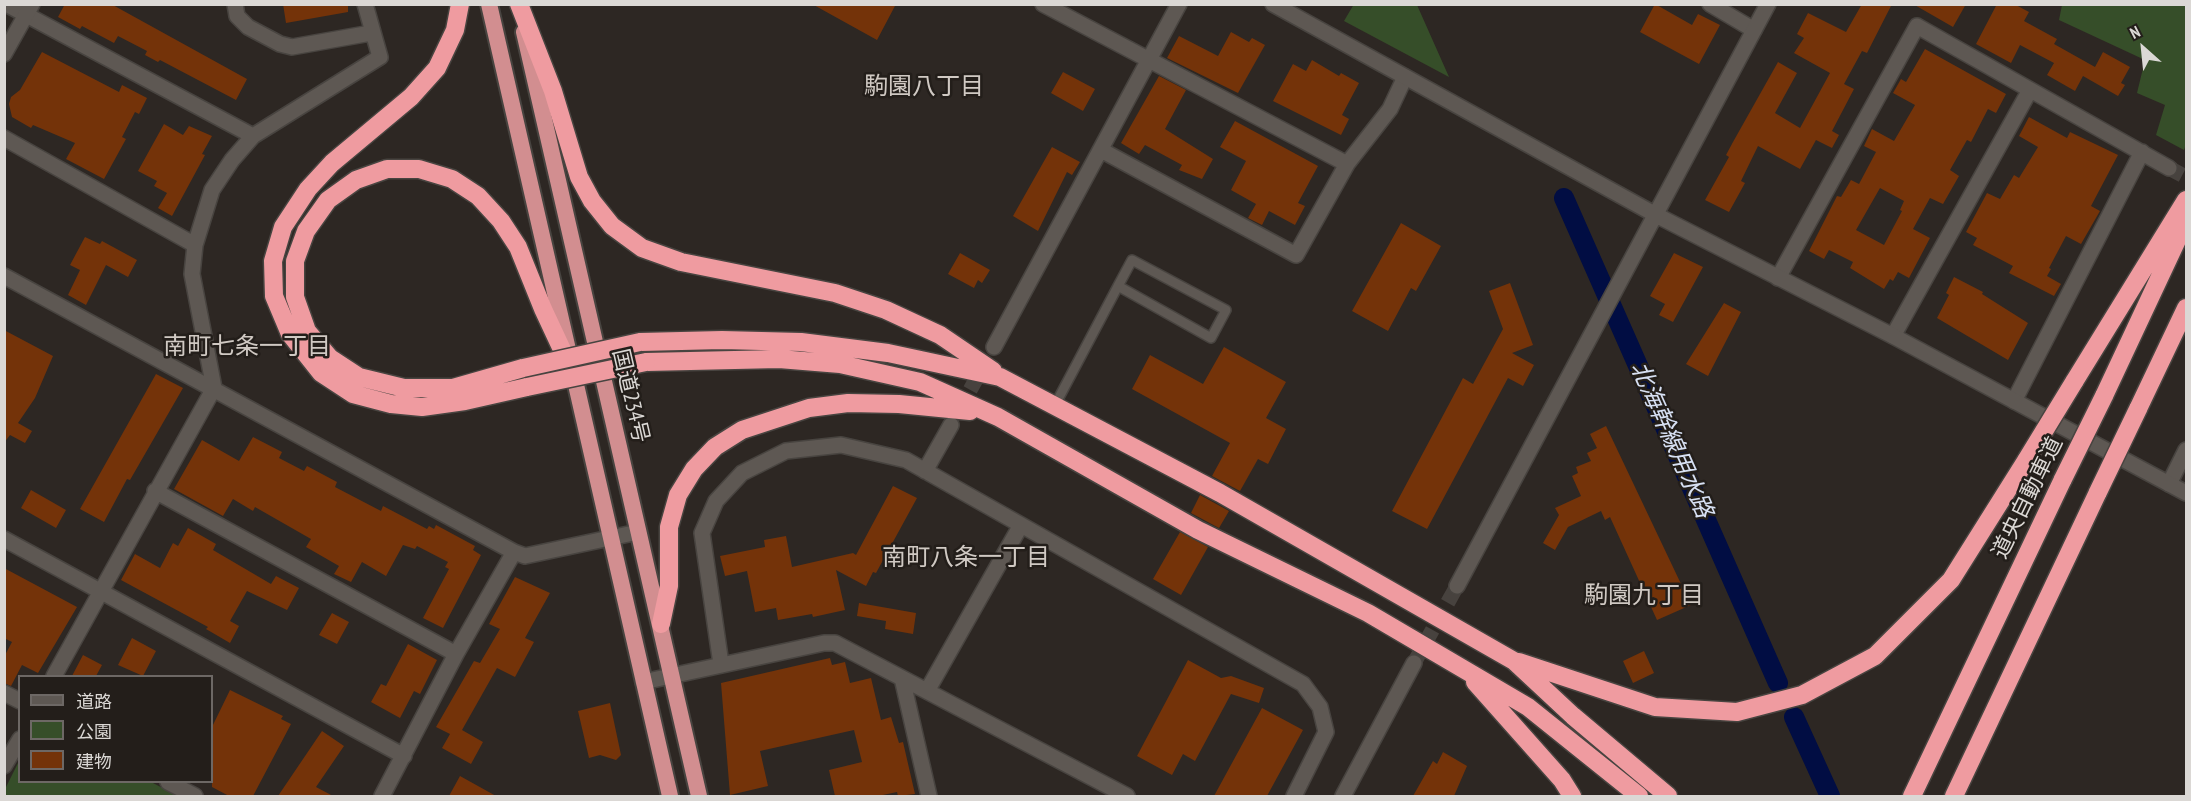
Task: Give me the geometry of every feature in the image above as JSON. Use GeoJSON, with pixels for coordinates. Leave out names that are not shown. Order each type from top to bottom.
{"type":"FeatureCollection","features":[{"type":"Feature","properties":{"kind":"highway"},"geometry":{"type":"LineString","coordinates":[[460,4],[454,30],[437,68],[411,97],[332,163],[308,189],[284,227],[273,261],[274,296],[290,334],[321,373],[353,394],[391,404],[422,407],[465,401],[646,362],[779,358],[840,364],[920,382],[998,417],[1198,530],[1368,613],[1528,707],[1639,796]]}},
{"type":"Feature","properties":{"kind":"highway"},"geometry":{"type":"LineString","coordinates":[[489,4],[670,796]]}},
{"type":"Feature","properties":{"kind":"highway"},"geometry":{"type":"LineString","coordinates":[[518,4],[552,91],[579,177],[592,201],[612,226],[642,248],[681,262],[835,293],[886,310],[940,335],[1000,376],[1220,493],[1514,661],[1668,796]]}},
{"type":"Feature","properties":{"kind":"highway","name":"国道234号"},"geometry":{"type":"LineString","coordinates":[[518,4],[699,796]]}},
{"type":"Feature","properties":{"kind":"highway"},"geometry":{"type":"LineString","coordinates":[[572,369],[543,309],[518,247],[501,221],[478,196],[452,179],[419,169],[387,169],[356,180],[328,200],[306,231],[295,261],[295,297],[307,330],[330,358],[359,377],[404,388],[453,388],[523,368],[640,342],[722,340],[801,342],[888,353],[1000,376]]}},
{"type":"Feature","properties":{"kind":"highway"},"geometry":{"type":"LineString","coordinates":[[1514,661],[1655,707],[1737,712],[1802,695],[1875,656],[1951,580],[2187,200]]}},
{"type":"Feature","properties":{"kind":"highway","name":"道央自動車道"},"geometry":{"type":"LineString","coordinates":[[1912,796],[2187,220]]}},
{"type":"Feature","properties":{"kind":"highway"},"geometry":{"type":"LineString","coordinates":[[1954,796],[2187,308]]}},
{"type":"Feature","properties":{"kind":"highway"},"geometry":{"type":"LineString","coordinates":[[661,624],[669,586],[669,526],[678,495],[694,469],[716,447],[742,430],[772,418],[809,408],[848,403],[944,406],[998,417]]}},
{"type":"Feature","properties":{"kind":"highway"},"geometry":{"type":"LineString","coordinates":[[1461,668],[1555,772],[1572,796]]}},
{"type":"Feature","properties":{"kind":"highway"},"geometry":{"type":"LineString","coordinates":[[1964,796],[2006,690]]}},
{"type":"Feature","properties":{"kind":"street"},"geometry":{"type":"LineString","coordinates":[[6,4],[29,10],[253,136]]}},
{"type":"Feature","properties":{"kind":"street"},"geometry":{"type":"LineString","coordinates":[[235,4],[237,16],[248,27],[286,46],[371,33]]}},
{"type":"Feature","properties":{"kind":"street"},"geometry":{"type":"LineString","coordinates":[[55,675],[214,388],[192,274],[195,245],[212,190],[231,160],[253,136],[380,57],[371,33],[365,4]]}},
{"type":"Feature","properties":{"kind":"street"},"geometry":{"type":"LineString","coordinates":[[1043,4],[1347,164]]}},
{"type":"Feature","properties":{"kind":"street"},"geometry":{"type":"LineString","coordinates":[[994,347],[1179,4]]}},
{"type":"Feature","properties":{"kind":"street"},"geometry":{"type":"LineString","coordinates":[[1273,4],[1656,215],[1893,336],[2187,493]]}},
{"type":"Feature","properties":{"kind":"street"},"geometry":{"type":"LineString","coordinates":[[1710,4],[1754,30]]}},
{"type":"Feature","properties":{"kind":"street"},"geometry":{"type":"LineString","coordinates":[[1457,586],[1768,4]]}},
{"type":"Feature","properties":{"kind":"street"},"geometry":{"type":"LineString","coordinates":[[4,54],[29,10]]}},
{"type":"Feature","properties":{"kind":"street"},"geometry":{"type":"LineString","coordinates":[[1778,278],[1917,26],[2169,168]]}},
{"type":"Feature","properties":{"kind":"street"},"geometry":{"type":"LineString","coordinates":[[1101,150],[1296,255],[1347,164],[1390,109],[1405,76]]}},
{"type":"Feature","properties":{"kind":"street"},"geometry":{"type":"LineString","coordinates":[[1893,336],[2031,90]]}},
{"type":"Feature","properties":{"kind":"street"},"geometry":{"type":"LineString","coordinates":[[4,138],[195,245]]}},
{"type":"Feature","properties":{"kind":"street"},"geometry":{"type":"LineString","coordinates":[[2014,401],[2142,152]]}},
{"type":"Feature","properties":{"kind":"street"},"geometry":{"type":"LineString","coordinates":[[4,276],[514,552],[525,556],[638,532]]}},
{"type":"Feature","properties":{"kind":"street"},"geometry":{"type":"LineString","coordinates":[[925,471],[951,425]]}},
{"type":"Feature","properties":{"kind":"street"},"geometry":{"type":"LineString","coordinates":[[721,664],[702,533],[716,501],[742,473],[786,451],[841,445],[906,460],[1303,684],[1320,706],[1326,732],[1294,796]]}},
{"type":"Feature","properties":{"kind":"street"},"geometry":{"type":"LineString","coordinates":[[2169,484],[2187,450]]}},
{"type":"Feature","properties":{"kind":"street"},"geometry":{"type":"LineString","coordinates":[[155,491],[456,654]]}},
{"type":"Feature","properties":{"kind":"street"},"geometry":{"type":"LineString","coordinates":[[927,691],[1021,525]]}},
{"type":"Feature","properties":{"kind":"street"},"geometry":{"type":"LineString","coordinates":[[4,539],[404,756]]}},
{"type":"Feature","properties":{"kind":"street"},"geometry":{"type":"LineString","coordinates":[[382,796],[456,654],[514,552]]}},
{"type":"Feature","properties":{"kind":"street"},"geometry":{"type":"LineString","coordinates":[[643,682],[824,643],[835,644],[1127,796]]}},
{"type":"Feature","properties":{"kind":"street"},"geometry":{"type":"LineString","coordinates":[[1343,796],[1414,663]]}},
{"type":"Feature","properties":{"kind":"street"},"geometry":{"type":"LineString","coordinates":[[902,678],[929,796]]}},
{"type":"Feature","properties":{"kind":"street"},"geometry":{"type":"LineString","coordinates":[[4,693],[18,700]]}},
{"type":"Feature","properties":{"kind":"street"},"geometry":{"type":"LineString","coordinates":[[4,766],[18,742]]}},
{"type":"Feature","properties":{"kind":"street"},"geometry":{"type":"LineString","coordinates":[[170,783],[195,796]]}},
{"type":"Feature","properties":{"kind":"lane"},"geometry":{"type":"LineString","coordinates":[[1055,405],[1118,286],[1132,260],[1226,310],[1211,338],[1118,286]]}},
{"type":"Feature","properties":{"kind":"green space"},"geometry":{"type":"Polygon","coordinates":[[[1354,4],[1417,5],[1449,77],[1344,21],[1354,4]]]}},
{"type":"Feature","properties":{"kind":"green space"},"geometry":{"type":"Polygon","coordinates":[[[2062,5],[2186,5],[2186,144],[2184,150],[2156,135],[2165,105],[2137,93],[2145,60],[2059,20],[2062,5]]]}},
{"type":"Feature","properties":{"kind":"green space"},"geometry":{"type":"Polygon","coordinates":[[[18,763],[18,783],[153,783],[178,796],[5,796],[5,789],[18,763]]]}},
{"type":"Feature","properties":{"kind":"building"},"geometry":{"type":"Polygon","coordinates":[[[65,4],[111,4],[247,79],[236,100],[160,60],[158,62],[145,55],[147,51],[118,36],[114,43],[82,26],[80,29],[58,17],[65,4]]]}},
{"type":"Feature","properties":{"kind":"building"},"geometry":{"type":"Polygon","coordinates":[[[283,4],[348,4],[348,12],[286,23],[283,4]]]}},
{"type":"Feature","properties":{"kind":"building"},"geometry":{"type":"Polygon","coordinates":[[[812,4],[896,4],[877,40],[812,4]]]}},
{"type":"Feature","properties":{"kind":"building"},"geometry":{"type":"Polygon","coordinates":[[[1655,4],[1692,25],[1698,14],[1720,25],[1699,64],[1640,32],[1655,4]]]}},
{"type":"Feature","properties":{"kind":"building"},"geometry":{"type":"Polygon","coordinates":[[[1862,4],[1892,4],[1867,53],[1862,51],[1844,84],[1854,89],[1832,131],[1839,135],[1832,148],[1816,140],[1800,169],[1758,146],[1741,181],[1745,183],[1729,212],[1705,200],[1729,157],[1726,155],[1778,62],[1797,73],[1775,113],[1800,128],[1830,73],[1794,53],[1804,38],[1797,34],[1808,13],[1846,32],[1862,4]]]}},
{"type":"Feature","properties":{"kind":"building"},"geometry":{"type":"Polygon","coordinates":[[[1913,4],[1966,4],[1953,27],[1913,4]]]}},
{"type":"Feature","properties":{"kind":"building"},"geometry":{"type":"Polygon","coordinates":[[[1997,4],[2014,4],[2029,12],[2024,21],[2057,39],[2054,44],[2095,67],[2103,52],[2130,67],[2121,83],[2125,85],[2118,96],[2083,76],[2075,91],[2047,75],[2054,63],[2020,45],[2011,63],[1976,44],[1997,4]]]}},
{"type":"Feature","properties":{"kind":"building"},"geometry":{"type":"Polygon","coordinates":[[[1231,32],[1249,42],[1252,38],[1265,45],[1238,93],[1167,58],[1179,36],[1218,56],[1231,32]]]}},
{"type":"Feature","properties":{"kind":"building"},"geometry":{"type":"Polygon","coordinates":[[[1925,49],[2006,94],[1996,113],[1988,109],[1971,142],[1967,140],[1950,170],[1959,176],[1943,204],[1930,198],[1913,229],[1930,238],[1909,278],[1898,272],[1893,281],[1890,279],[1884,289],[1850,268],[1853,262],[1829,250],[1824,259],[1809,251],[1837,196],[1841,197],[1851,180],[1859,184],[1876,152],[1864,146],[1872,129],[1894,141],[1915,105],[1893,93],[1901,79],[1906,82],[1925,49]],[[1880,188],[1856,230],[1884,245],[1902,211],[1900,210],[1904,201],[1880,188]]]}},
{"type":"Feature","properties":{"kind":"building"},"geometry":{"type":"Polygon","coordinates":[[[42,52],[119,92],[122,85],[147,98],[139,114],[135,112],[122,137],[126,139],[104,179],[66,159],[75,143],[33,125],[31,128],[12,117],[9,104],[11,97],[20,90],[42,52]]]}},
{"type":"Feature","properties":{"kind":"building"},"geometry":{"type":"Polygon","coordinates":[[[1312,60],[1339,76],[1341,73],[1359,83],[1342,115],[1349,119],[1341,135],[1273,101],[1293,64],[1306,71],[1312,60]]]}},
{"type":"Feature","properties":{"kind":"building"},"geometry":{"type":"Polygon","coordinates":[[[1063,72],[1095,89],[1083,111],[1051,93],[1063,72]]]}},
{"type":"Feature","properties":{"kind":"building"},"geometry":{"type":"Polygon","coordinates":[[[1159,76],[1186,90],[1165,129],[1213,159],[1202,179],[1179,170],[1182,165],[1145,145],[1139,154],[1121,143],[1159,76]]]}},
{"type":"Feature","properties":{"kind":"building"},"geometry":{"type":"Polygon","coordinates":[[[2029,117],[2067,138],[2070,132],[2118,155],[2091,206],[2100,211],[2081,244],[2066,236],[2049,268],[2051,269],[2047,276],[2061,284],[2054,296],[2009,273],[2013,266],[1973,245],[1977,238],[1966,232],[1987,193],[2000,199],[2014,175],[2019,178],[2038,147],[2019,136],[2029,117]]]}},
{"type":"Feature","properties":{"kind":"building"},"geometry":{"type":"Polygon","coordinates":[[[1235,121],[1318,166],[1298,203],[1305,206],[1295,225],[1269,211],[1262,225],[1248,218],[1256,204],[1231,190],[1246,161],[1220,147],[1235,121]]]}},
{"type":"Feature","properties":{"kind":"building"},"geometry":{"type":"Polygon","coordinates":[[[164,124],[183,135],[189,126],[212,136],[202,154],[205,155],[172,216],[158,208],[167,193],[154,186],[157,181],[138,171],[164,124]]]}},
{"type":"Feature","properties":{"kind":"building"},"geometry":{"type":"Polygon","coordinates":[[[1052,147],[1080,162],[1072,175],[1067,172],[1038,231],[1013,216],[1052,147]]]}},
{"type":"Feature","properties":{"kind":"building"},"geometry":{"type":"Polygon","coordinates":[[[1401,223],[1441,246],[1416,291],[1411,288],[1388,331],[1352,311],[1401,223]]]}},
{"type":"Feature","properties":{"kind":"building"},"geometry":{"type":"Polygon","coordinates":[[[85,237],[100,244],[102,241],[137,260],[128,277],[106,265],[86,305],[68,295],[80,270],[70,265],[85,237]]]}},
{"type":"Feature","properties":{"kind":"building"},"geometry":{"type":"Polygon","coordinates":[[[960,253],[990,270],[982,283],[978,280],[974,288],[948,274],[960,253]]]}},
{"type":"Feature","properties":{"kind":"building"},"geometry":{"type":"Polygon","coordinates":[[[1674,253],[1703,267],[1673,322],[1659,315],[1665,304],[1650,296],[1674,253]]]}},
{"type":"Feature","properties":{"kind":"building"},"geometry":{"type":"Polygon","coordinates":[[[1954,277],[1983,292],[1982,294],[2028,323],[2008,360],[1937,318],[1949,295],[1946,293],[1954,277]]]}},
{"type":"Feature","properties":{"kind":"building"},"geometry":{"type":"Polygon","coordinates":[[[1510,283],[1533,345],[1512,353],[1534,365],[1523,386],[1508,378],[1427,529],[1392,511],[1463,378],[1473,384],[1503,329],[1489,291],[1510,283]]]}},
{"type":"Feature","properties":{"kind":"building"},"geometry":{"type":"Polygon","coordinates":[[[1724,303],[1741,312],[1708,376],[1686,364],[1724,303]]]}},
{"type":"Feature","properties":{"kind":"building"},"geometry":{"type":"Polygon","coordinates":[[[4,330],[53,356],[35,398],[18,423],[32,431],[25,443],[10,435],[4,443],[4,330]]]}},
{"type":"Feature","properties":{"kind":"building"},"geometry":{"type":"Polygon","coordinates":[[[1224,347],[1286,382],[1266,418],[1286,429],[1268,464],[1258,459],[1240,491],[1212,476],[1230,443],[1132,389],[1150,355],[1203,384],[1224,347]]]}},
{"type":"Feature","properties":{"kind":"building"},"geometry":{"type":"Polygon","coordinates":[[[156,374],[183,388],[130,480],[127,479],[104,522],[80,509],[156,374]]]}},
{"type":"Feature","properties":{"kind":"building"},"geometry":{"type":"Polygon","coordinates":[[[1606,426],[1691,605],[1657,620],[1610,517],[1605,520],[1601,511],[1568,527],[1555,550],[1543,543],[1559,515],[1555,508],[1581,496],[1572,476],[1578,473],[1576,467],[1591,461],[1587,453],[1597,448],[1590,434],[1606,426]]]}},
{"type":"Feature","properties":{"kind":"building"},"geometry":{"type":"Polygon","coordinates":[[[253,437],[282,452],[279,458],[304,471],[307,466],[337,482],[335,487],[381,511],[383,506],[427,529],[429,526],[434,529],[436,525],[475,546],[473,550],[481,555],[443,628],[423,618],[449,569],[445,567],[448,562],[417,546],[415,549],[403,545],[386,576],[362,562],[351,582],[334,574],[339,566],[306,547],[311,539],[255,507],[253,511],[233,499],[223,516],[174,489],[202,440],[239,461],[253,437]]]}},
{"type":"Feature","properties":{"kind":"building"},"geometry":{"type":"Polygon","coordinates":[[[893,486],[917,498],[876,573],[873,572],[866,586],[836,570],[845,610],[813,617],[812,614],[778,620],[776,608],[755,612],[747,571],[725,576],[720,556],[765,547],[764,540],[786,536],[792,567],[853,553],[856,555],[893,486]]]}},
{"type":"Feature","properties":{"kind":"building"},"geometry":{"type":"Polygon","coordinates":[[[31,490],[66,510],[56,528],[21,508],[31,490]]]}},
{"type":"Feature","properties":{"kind":"building"},"geometry":{"type":"Polygon","coordinates":[[[1200,495],[1229,511],[1219,528],[1191,513],[1200,495]]]}},
{"type":"Feature","properties":{"kind":"building"},"geometry":{"type":"Polygon","coordinates":[[[188,528],[216,544],[213,550],[271,584],[276,576],[299,588],[287,610],[247,591],[230,621],[239,626],[230,643],[206,629],[208,627],[121,580],[135,554],[160,568],[173,543],[178,546],[188,528]]]}},
{"type":"Feature","properties":{"kind":"building"},"geometry":{"type":"Polygon","coordinates":[[[1180,532],[1208,547],[1181,595],[1153,579],[1180,532]]]}},
{"type":"Feature","properties":{"kind":"building"},"geometry":{"type":"Polygon","coordinates":[[[4,568],[77,607],[38,673],[22,665],[11,686],[4,683],[4,657],[12,642],[4,638],[4,568]]]}},
{"type":"Feature","properties":{"kind":"building"},"geometry":{"type":"Polygon","coordinates":[[[515,577],[550,593],[525,638],[534,642],[515,677],[497,668],[462,730],[483,742],[471,764],[442,748],[450,734],[436,727],[474,661],[480,663],[500,629],[489,624],[515,577]]]}},
{"type":"Feature","properties":{"kind":"building"},"geometry":{"type":"Polygon","coordinates":[[[859,603],[916,613],[913,634],[885,629],[886,621],[857,616],[859,603]]]}},
{"type":"Feature","properties":{"kind":"building"},"geometry":{"type":"Polygon","coordinates":[[[332,613],[349,622],[337,644],[319,635],[332,613]]]}},
{"type":"Feature","properties":{"kind":"building"},"geometry":{"type":"Polygon","coordinates":[[[132,638],[156,651],[144,675],[118,665],[132,638]]]}},
{"type":"Feature","properties":{"kind":"building"},"geometry":{"type":"Polygon","coordinates":[[[408,644],[437,660],[420,694],[414,691],[400,718],[371,702],[381,684],[386,686],[408,644]]]}},
{"type":"Feature","properties":{"kind":"building"},"geometry":{"type":"Polygon","coordinates":[[[1644,651],[1654,673],[1633,683],[1623,661],[1644,651]]]}},
{"type":"Feature","properties":{"kind":"building"},"geometry":{"type":"Polygon","coordinates":[[[83,655],[102,665],[97,675],[73,675],[83,655]]]}},
{"type":"Feature","properties":{"kind":"building"},"geometry":{"type":"Polygon","coordinates":[[[830,658],[832,665],[845,662],[850,683],[871,678],[881,720],[891,717],[899,743],[903,742],[915,794],[898,796],[897,792],[878,796],[835,796],[829,770],[862,762],[854,730],[760,751],[768,786],[730,795],[721,683],[830,658]]]}},
{"type":"Feature","properties":{"kind":"building"},"geometry":{"type":"Polygon","coordinates":[[[1188,660],[1221,678],[1231,676],[1264,688],[1259,703],[1231,694],[1195,761],[1183,754],[1172,775],[1137,756],[1188,660]]]}},
{"type":"Feature","properties":{"kind":"building"},"geometry":{"type":"Polygon","coordinates":[[[230,690],[283,716],[281,719],[291,724],[253,796],[229,796],[212,787],[213,725],[230,690]]]}},
{"type":"Feature","properties":{"kind":"building"},"geometry":{"type":"Polygon","coordinates":[[[610,703],[621,755],[616,760],[600,755],[589,758],[578,711],[610,703]]]}},
{"type":"Feature","properties":{"kind":"building"},"geometry":{"type":"Polygon","coordinates":[[[1262,708],[1303,730],[1267,796],[1214,796],[1262,708]]]}},
{"type":"Feature","properties":{"kind":"building"},"geometry":{"type":"Polygon","coordinates":[[[322,731],[344,746],[316,787],[333,796],[278,796],[322,731]]]}},
{"type":"Feature","properties":{"kind":"building"},"geometry":{"type":"Polygon","coordinates":[[[1443,752],[1467,766],[1454,796],[1413,796],[1433,761],[1437,764],[1443,752]]]}},
{"type":"Feature","properties":{"kind":"building"},"geometry":{"type":"Polygon","coordinates":[[[460,776],[496,796],[449,796],[460,776]]]}},
{"type":"Feature","properties":{"kind":"waterway","name":"北海幹線用水路"},"geometry":{"type":"LineString","coordinates":[[1564,198],[1778,683]]}},
{"type":"Feature","properties":{"kind":"waterway","name":"北海幹線用水路"},"geometry":{"type":"LineString","coordinates":[[1794,717],[1830,796]]}},
{"type":"Feature","properties":{"kind":"tunnel"},"geometry":{"type":"LineString","coordinates":[[2169,168],[2186,177]]}},
{"type":"Feature","properties":{"kind":"tunnel"},"geometry":{"type":"LineString","coordinates":[[959,410],[994,347]]}},
{"type":"Feature","properties":{"kind":"tunnel"},"geometry":{"type":"LineString","coordinates":[[1414,663],[1457,586]]}},
{"type":"Feature","properties":{"kind":"district","name":"駒園八丁目"},"geometry":{"type":"Point","coordinates":[924,87]}},
{"type":"Feature","properties":{"kind":"district","name":"南町七条一丁目"},"geometry":{"type":"Point","coordinates":[247,347]}},
{"type":"Feature","properties":{"kind":"district","name":"南町八条一丁目"},"geometry":{"type":"Point","coordinates":[966,558]}},
{"type":"Feature","properties":{"kind":"district","name":"駒園九丁目"},"geometry":{"type":"Point","coordinates":[1644,596]}}]}
